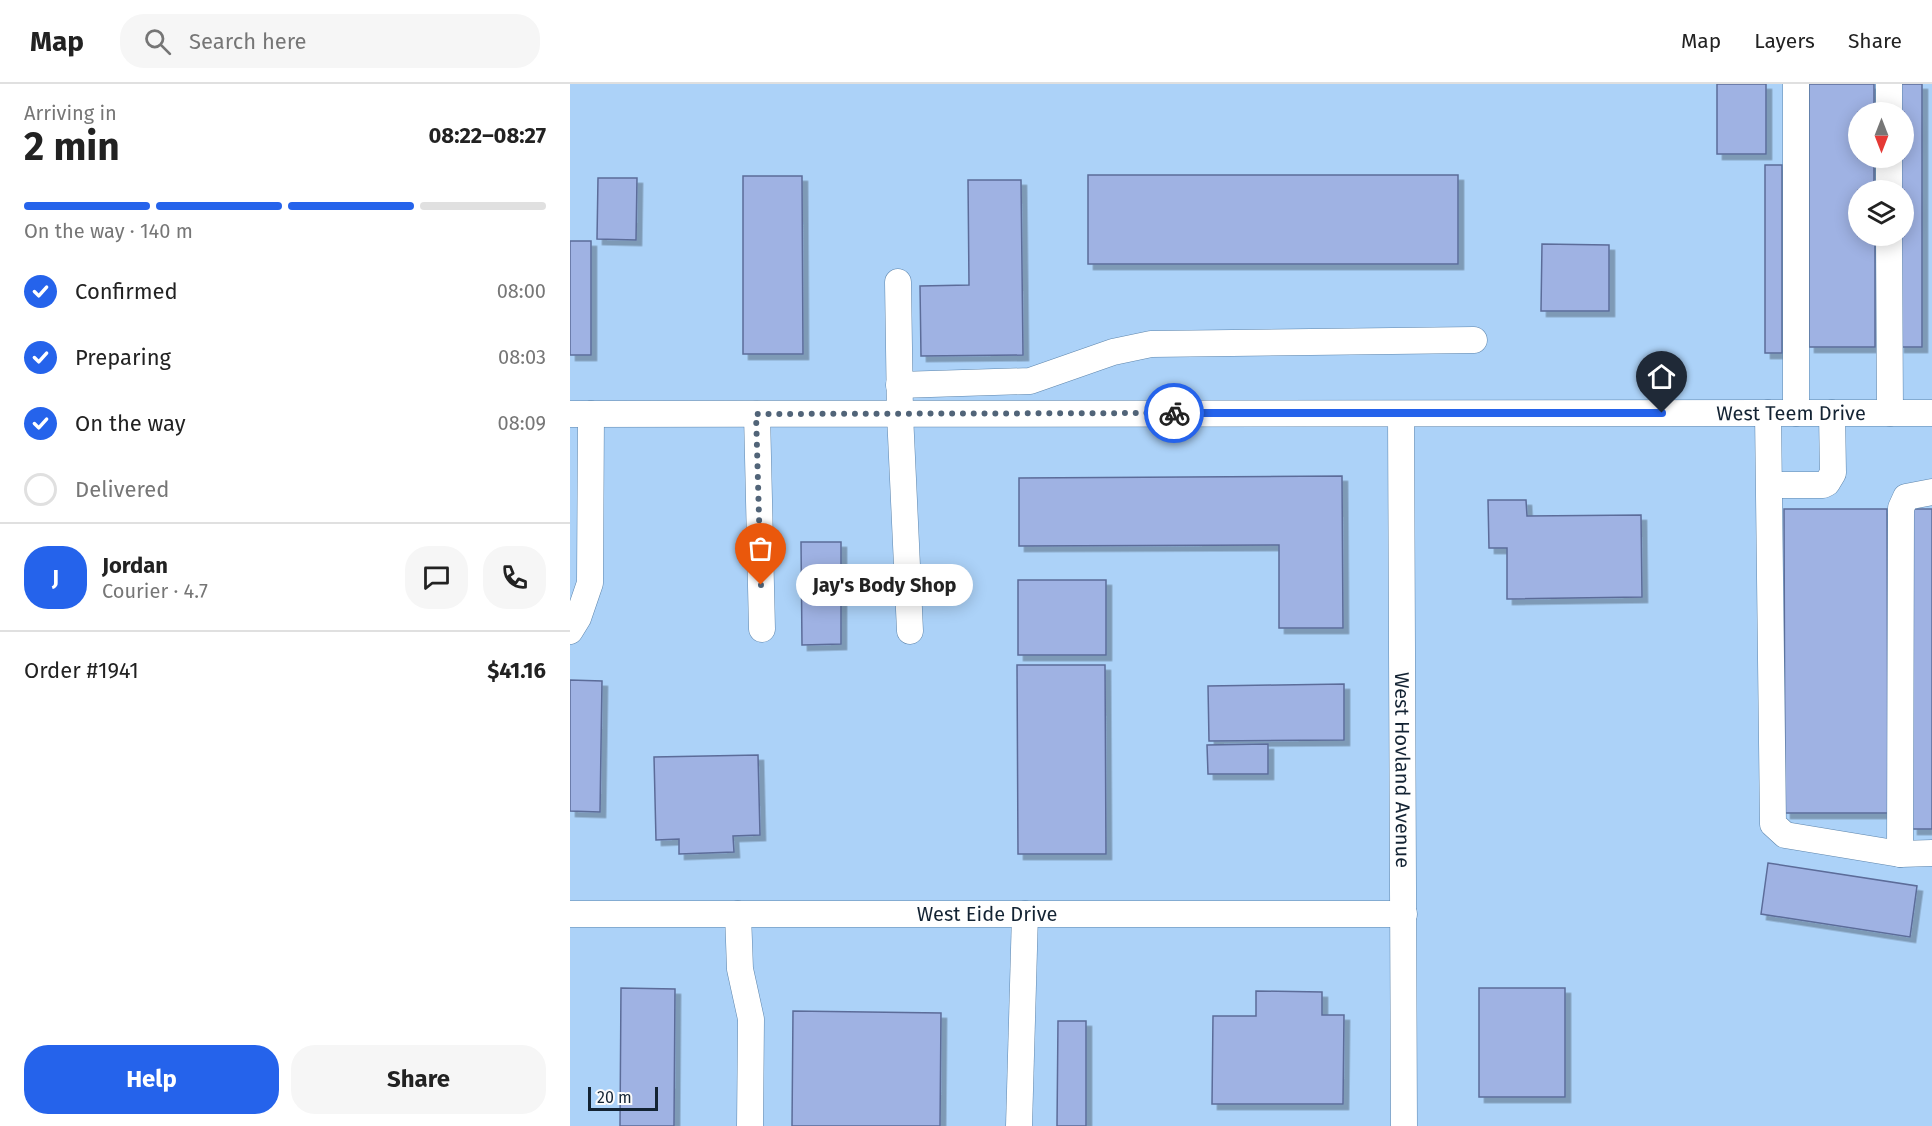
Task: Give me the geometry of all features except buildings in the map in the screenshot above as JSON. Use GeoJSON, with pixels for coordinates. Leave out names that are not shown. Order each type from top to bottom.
{"type":"FeatureCollection","features":[{"type":"Feature","properties":{"kind":"street"},"geometry":{"type":"LineString","coordinates":[[1796,84],[1796,413]]}},
{"type":"Feature","properties":{"kind":"street"},"geometry":{"type":"LineString","coordinates":[[1889,84],[1889,102]]}},
{"type":"Feature","properties":{"kind":"street"},"geometry":{"type":"LineString","coordinates":[[1889,246],[1890,413]]}},
{"type":"Feature","properties":{"kind":"street"},"geometry":{"type":"LineString","coordinates":[[898,282],[899,385],[910,631]]}},
{"type":"Feature","properties":{"kind":"street"},"geometry":{"type":"LineString","coordinates":[[899,385],[1030,381],[1113,352],[1151,344],[1474,340]]}},
{"type":"Feature","properties":{"kind":"street"},"geometry":{"type":"LineString","coordinates":[[1029,413],[1030,381]]}},
{"type":"Feature","properties":{"kind":"street"},"geometry":{"type":"LineString","coordinates":[[1768,413],[1773,824],[1785,836],[1900,854],[1932,853]]}},
{"type":"Feature","properties":{"kind":"street"},"geometry":{"type":"LineString","coordinates":[[1770,485],[1823,485],[1827,483],[1833,473],[1832,413]]}},
{"type":"Feature","properties":{"kind":"street","name":"West Teem Drive"},"geometry":{"type":"LineString","coordinates":[[580,414],[1932,413]]}},
{"type":"Feature","properties":{"kind":"street"},"geometry":{"type":"LineString","coordinates":[[570,631],[578,618],[590,583],[580,414]]}},
{"type":"Feature","properties":{"kind":"street"},"geometry":{"type":"LineString","coordinates":[[756,414],[762,628]]}},
{"type":"Feature","properties":{"kind":"street","name":"West Hovland Avenue"},"geometry":{"type":"LineString","coordinates":[[1401,414],[1404,1126]]}},
{"type":"Feature","properties":{"kind":"street"},"geometry":{"type":"LineString","coordinates":[[1900,854],[1901,508],[1906,497],[1932,492]]}},
{"type":"Feature","properties":{"kind":"street","name":"West Eide Drive"},"geometry":{"type":"LineString","coordinates":[[570,914],[1404,914]]}},
{"type":"Feature","properties":{"kind":"street"},"geometry":{"type":"LineString","coordinates":[[738,914],[740,969],[750,1019],[750,1126]]}},
{"type":"Feature","properties":{"kind":"street"},"geometry":{"type":"LineString","coordinates":[[1019,1126],[1025,914]]}},
{"type":"Feature","properties":{"kind":"shaded area"},"geometry":{"type":"Polygon","coordinates":[[[570,84],[1932,84],[1932,1126],[570,1126],[570,84]]]}},
{"type":"Feature","properties":{"kind":"way so far"},"geometry":{"type":"LineString","coordinates":[[761,585],[756,414],[1174,413]]}},
{"type":"Feature","properties":{"kind":"place","name":"Jay's Body Shop"},"geometry":{"type":"Point","coordinates":[761,585]}},
{"type":"Feature","properties":{"kind":"route"},"geometry":{"type":"LineString","coordinates":[[1174,413],[1662,413]]}}]}
